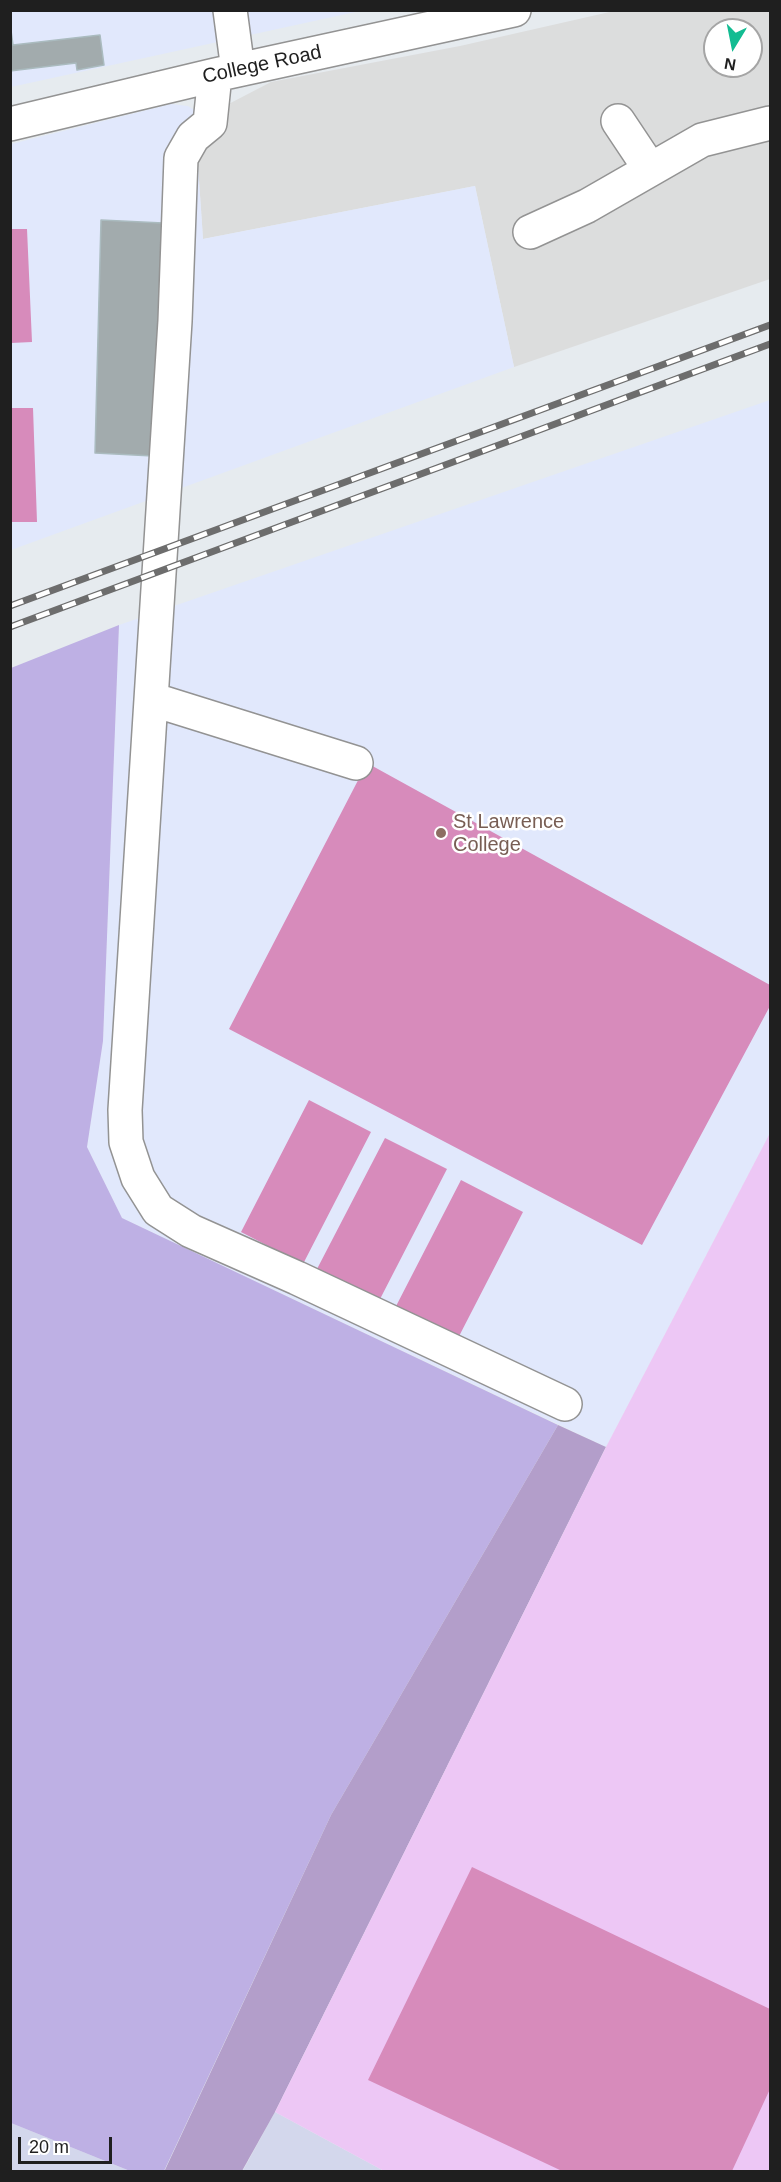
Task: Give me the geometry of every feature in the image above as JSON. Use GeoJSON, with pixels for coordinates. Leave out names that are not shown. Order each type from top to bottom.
{"type":"FeatureCollection","features":[{"type":"Feature","properties":{"kind":"street"},"geometry":{"type":"LineString","coordinates":[[230,10],[227,72],[210,123],[193,137],[180,158],[175,321],[125,1110],[126,1142],[138,1178],[158,1210],[191,1231],[308,1283],[565,1404]]}},
{"type":"Feature","properties":{"kind":"street","name":"College Road"},"geometry":{"type":"LineString","coordinates":[[10,124],[227,72],[514,10]]}},
{"type":"Feature","properties":{"kind":"street"},"geometry":{"type":"LineString","coordinates":[[618,121],[650,169]]}},
{"type":"Feature","properties":{"kind":"street"},"geometry":{"type":"LineString","coordinates":[[530,232],[587,206],[702,140],[771,123]]}},
{"type":"Feature","properties":{"kind":"street"},"geometry":{"type":"LineString","coordinates":[[151,699],[356,763]]}},
{"type":"Feature","properties":{"kind":"shaded area"},"geometry":{"type":"Polygon","coordinates":[[[10,11],[360,11],[11,87],[10,11]]]}},
{"type":"Feature","properties":{"kind":"shaded area"},"geometry":{"type":"Polygon","coordinates":[[[614,11],[770,11],[770,279],[514,367],[475,186],[203,239],[197,151],[219,109],[271,82],[460,46],[614,11]]]}},
{"type":"Feature","properties":{"kind":"shaded area"},"geometry":{"type":"Polygon","coordinates":[[[171,104],[188,106],[197,112],[197,151],[203,239],[475,186],[514,367],[11,550],[11,144],[171,104]]]}},
{"type":"Feature","properties":{"kind":"shaded area"},"geometry":{"type":"Polygon","coordinates":[[[11,229],[27,229],[32,342],[11,343],[11,229]]]}},
{"type":"Feature","properties":{"kind":"shaded area","name":"St Lawrence College"},"geometry":{"type":"Polygon","coordinates":[[[770,400],[770,1133],[606,1447],[122,1218],[87,1147],[103,1041],[119,625],[770,400]]]}},
{"type":"Feature","properties":{"kind":"shaded area"},"geometry":{"type":"Polygon","coordinates":[[[11,408],[33,408],[37,522],[11,522],[11,408]]]}},
{"type":"Feature","properties":{"kind":"shaded area"},"geometry":{"type":"Polygon","coordinates":[[[119,625],[103,1041],[87,1147],[122,1218],[558,1425],[331,1815],[164,2171],[130,2171],[11,2123],[11,668],[119,625]]]}},
{"type":"Feature","properties":{"kind":"shaded area"},"geometry":{"type":"Polygon","coordinates":[[[367,763],[770,985],[770,1006],[642,1245],[229,1029],[367,763]]]}},
{"type":"Feature","properties":{"kind":"shaded area"},"geometry":{"type":"Polygon","coordinates":[[[309,1100],[371,1132],[303,1264],[241,1232],[309,1100]]]}},
{"type":"Feature","properties":{"kind":"shaded area"},"geometry":{"type":"Polygon","coordinates":[[[770,1133],[770,2171],[384,2171],[275,2112],[606,1447],[770,1133]]]}},
{"type":"Feature","properties":{"kind":"shaded area"},"geometry":{"type":"Polygon","coordinates":[[[385,1138],[447,1169],[379,1301],[317,1269],[385,1138]]]}},
{"type":"Feature","properties":{"kind":"shaded area"},"geometry":{"type":"Polygon","coordinates":[[[461,1180],[523,1212],[455,1344],[393,1312],[461,1180]]]}},
{"type":"Feature","properties":{"kind":"shaded area"},"geometry":{"type":"Polygon","coordinates":[[[558,1425],[606,1447],[275,2112],[242,2171],[164,2172],[331,1815],[558,1425]]]}},
{"type":"Feature","properties":{"kind":"shaded area"},"geometry":{"type":"Polygon","coordinates":[[[472,1867],[770,2009],[770,2089],[732,2171],[562,2171],[368,2080],[472,1867]]]}},
{"type":"Feature","properties":{"kind":"shaded area"},"geometry":{"type":"Polygon","coordinates":[[[275,2112],[384,2171],[242,2172],[275,2112]]]}},
{"type":"Feature","properties":{"kind":"shaded area"},"geometry":{"type":"Polygon","coordinates":[[[11,2123],[130,2171],[11,2171],[11,2123]]]}},
{"type":"Feature","properties":{"kind":"building"},"geometry":{"type":"Polygon","coordinates":[[[10,23],[13,45],[100,35],[104,65],[77,70],[76,63],[10,71],[10,23]]]}},
{"type":"Feature","properties":{"kind":"building"},"geometry":{"type":"Polygon","coordinates":[[[101,220],[163,223],[153,456],[95,453],[101,220]]]}},
{"type":"Feature","properties":{"kind":"railway"},"geometry":{"type":"LineString","coordinates":[[10,606],[770,325]]}},
{"type":"Feature","properties":{"kind":"railway"},"geometry":{"type":"LineString","coordinates":[[10,627],[770,344]]}},
{"type":"Feature","properties":{"kind":"place","name":"St Lawrence College"},"geometry":{"type":"Point","coordinates":[441,833]}}]}
